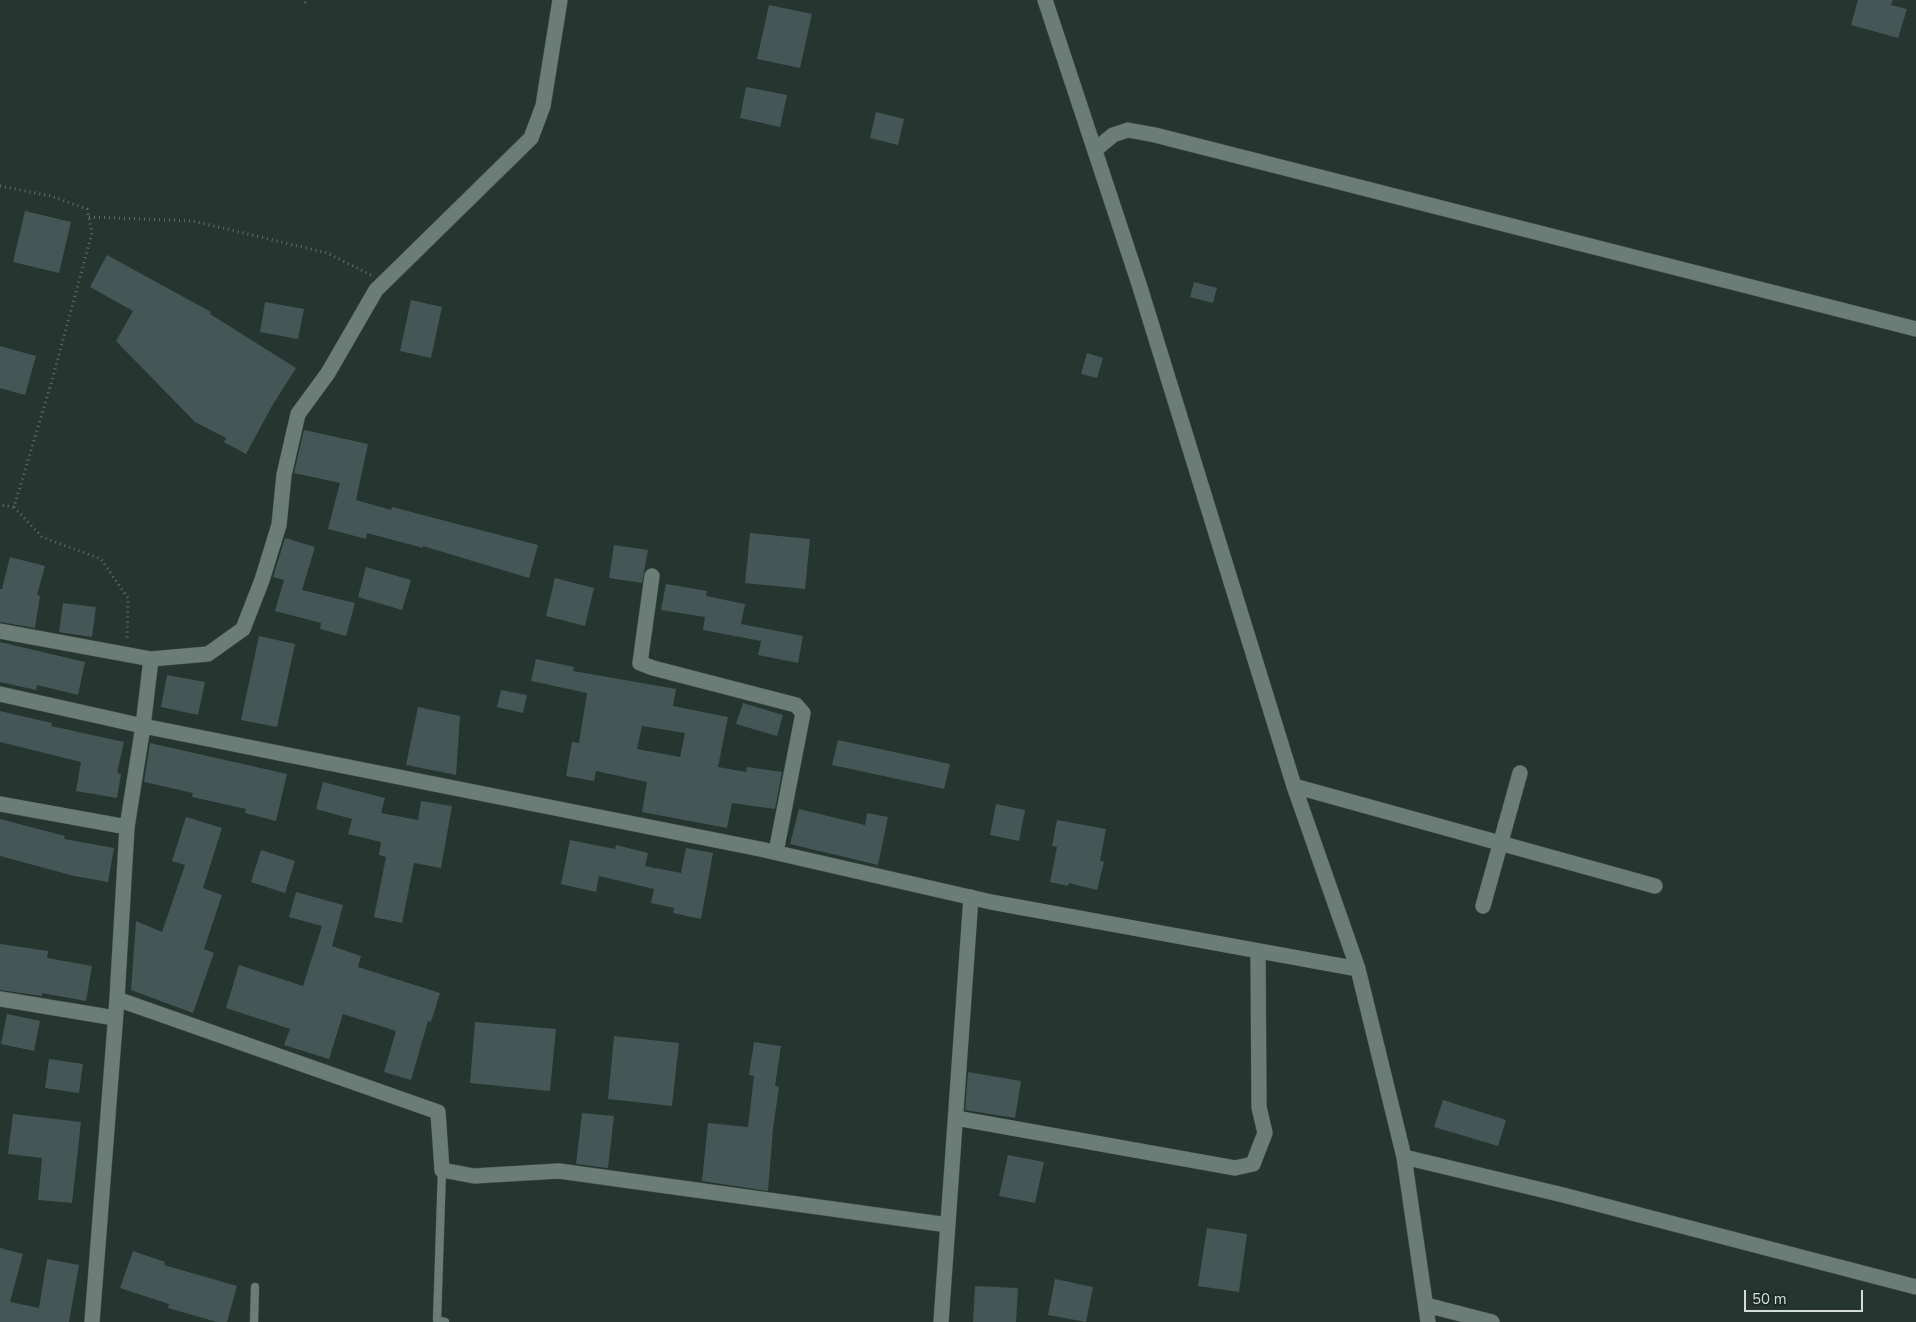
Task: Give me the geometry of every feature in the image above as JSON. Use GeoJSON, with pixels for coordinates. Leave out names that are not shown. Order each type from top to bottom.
{"type":"FeatureCollection","features":[{"type":"Feature","properties":{"kind":"street"},"geometry":{"type":"LineString","coordinates":[[0,631],[151,658],[208,654],[243,629],[262,580],[279,525],[284,475],[298,414],[328,373],[376,290],[531,138],[543,106],[560,0]]}},
{"type":"Feature","properties":{"kind":"street"},"geometry":{"type":"LineString","coordinates":[[1045,0],[1139,284],[1294,786],[1358,969],[1404,1156],[1428,1322]]}},
{"type":"Feature","properties":{"kind":"street"},"geometry":{"type":"LineString","coordinates":[[1095,150],[1113,135],[1128,130],[1146,133],[1916,328]]}},
{"type":"Feature","properties":{"kind":"street"},"geometry":{"type":"LineString","coordinates":[[652,576],[640,663],[796,705],[803,713],[776,852]]}},
{"type":"Feature","properties":{"kind":"street"},"geometry":{"type":"LineString","coordinates":[[92,1322],[117,999],[127,827],[143,726],[151,658]]}},
{"type":"Feature","properties":{"kind":"street"},"geometry":{"type":"LineString","coordinates":[[0,694],[143,726],[776,852],[971,897],[1258,952],[1358,969]]}},
{"type":"Feature","properties":{"kind":"street"},"geometry":{"type":"LineString","coordinates":[[1483,906],[1520,773]]}},
{"type":"Feature","properties":{"kind":"street"},"geometry":{"type":"LineString","coordinates":[[1294,786],[1655,886]]}},
{"type":"Feature","properties":{"kind":"street"},"geometry":{"type":"LineString","coordinates":[[0,804],[127,827]]}},
{"type":"Feature","properties":{"kind":"street"},"geometry":{"type":"LineString","coordinates":[[941,1322],[971,897]]}},
{"type":"Feature","properties":{"kind":"street"},"geometry":{"type":"LineString","coordinates":[[956,1118],[1235,1168],[1253,1164],[1265,1133],[1258,1107],[1258,952]]}},
{"type":"Feature","properties":{"kind":"street"},"geometry":{"type":"LineString","coordinates":[[117,999],[438,1112],[442,1170],[474,1176],[559,1171],[948,1225]]}},
{"type":"Feature","properties":{"kind":"street"},"geometry":{"type":"LineString","coordinates":[[0,1000],[115,1018]]}},
{"type":"Feature","properties":{"kind":"street"},"geometry":{"type":"LineString","coordinates":[[1404,1156],[1916,1287]]}},
{"type":"Feature","properties":{"kind":"street"},"geometry":{"type":"LineString","coordinates":[[1426,1305],[1492,1322]]}},
{"type":"Feature","properties":{"kind":"lane"},"geometry":{"type":"LineString","coordinates":[[442,1170],[437,1320],[444,1322]]}},
{"type":"Feature","properties":{"kind":"lane"},"geometry":{"type":"LineString","coordinates":[[254,1322],[255,1287]]}},
{"type":"Feature","properties":{"kind":"path"},"geometry":{"type":"LineString","coordinates":[[0,186],[51,196],[87,209],[92,233],[51,384],[14,507]]}},
{"type":"Feature","properties":{"kind":"path"},"geometry":{"type":"LineString","coordinates":[[89,217],[193,221],[327,253],[384,282]]}},
{"type":"Feature","properties":{"kind":"path"},"geometry":{"type":"LineString","coordinates":[[0,505],[14,507],[42,537],[101,559],[128,598],[127,654]]}},
{"type":"Feature","properties":{"kind":"building"},"geometry":{"type":"Polygon","coordinates":[[[1858,0],[1893,0],[1891,5],[1907,9],[1898,38],[1851,25],[1858,0]]]}},
{"type":"Feature","properties":{"kind":"building"},"geometry":{"type":"Polygon","coordinates":[[[769,5],[812,14],[800,68],[757,59],[769,5]]]}},
{"type":"Feature","properties":{"kind":"building"},"geometry":{"type":"Polygon","coordinates":[[[746,87],[787,95],[780,127],[740,118],[746,87]]]}},
{"type":"Feature","properties":{"kind":"building"},"geometry":{"type":"Polygon","coordinates":[[[876,112],[904,119],[898,145],[870,138],[876,112]]]}},
{"type":"Feature","properties":{"kind":"building"},"geometry":{"type":"Polygon","coordinates":[[[25,211],[71,222],[59,273],[13,262],[25,211]]]}},
{"type":"Feature","properties":{"kind":"building"},"geometry":{"type":"Polygon","coordinates":[[[107,255],[211,312],[210,314],[296,368],[272,406],[246,454],[224,442],[226,438],[195,422],[116,341],[133,311],[90,287],[107,255]]]}},
{"type":"Feature","properties":{"kind":"building"},"geometry":{"type":"Polygon","coordinates":[[[1194,282],[1217,288],[1213,303],[1190,297],[1194,282]]]}},
{"type":"Feature","properties":{"kind":"building"},"geometry":{"type":"Polygon","coordinates":[[[411,300],[442,307],[431,358],[400,351],[411,300]]]}},
{"type":"Feature","properties":{"kind":"building"},"geometry":{"type":"Polygon","coordinates":[[[265,302],[304,309],[298,339],[260,332],[265,302]]]}},
{"type":"Feature","properties":{"kind":"building"},"geometry":{"type":"Polygon","coordinates":[[[0,346],[36,356],[25,395],[0,388],[0,346]]]}},
{"type":"Feature","properties":{"kind":"building"},"geometry":{"type":"Polygon","coordinates":[[[1087,353],[1103,358],[1097,378],[1081,374],[1087,353]]]}},
{"type":"Feature","properties":{"kind":"building"},"geometry":{"type":"Polygon","coordinates":[[[304,430],[368,444],[356,500],[391,510],[392,507],[538,545],[529,578],[423,546],[423,548],[367,533],[366,539],[328,529],[340,483],[294,473],[304,430]]]}},
{"type":"Feature","properties":{"kind":"building"},"geometry":{"type":"Polygon","coordinates":[[[750,533],[810,539],[805,589],[745,583],[750,533]]]}},
{"type":"Feature","properties":{"kind":"building"},"geometry":{"type":"Polygon","coordinates":[[[285,538],[315,547],[302,590],[355,603],[346,636],[320,629],[321,623],[275,611],[284,580],[273,577],[285,538]]]}},
{"type":"Feature","properties":{"kind":"building"},"geometry":{"type":"Polygon","coordinates":[[[614,545],[648,550],[642,583],[609,578],[614,545]]]}},
{"type":"Feature","properties":{"kind":"building"},"geometry":{"type":"Polygon","coordinates":[[[10,557],[45,566],[37,595],[40,596],[35,628],[0,622],[0,589],[2,589],[10,557]]]}},
{"type":"Feature","properties":{"kind":"building"},"geometry":{"type":"Polygon","coordinates":[[[366,567],[411,580],[402,610],[358,597],[366,567]]]}},
{"type":"Feature","properties":{"kind":"building"},"geometry":{"type":"Polygon","coordinates":[[[555,578],[594,588],[585,626],[546,616],[555,578]]]}},
{"type":"Feature","properties":{"kind":"building"},"geometry":{"type":"Polygon","coordinates":[[[666,584],[707,591],[706,596],[745,604],[741,624],[803,636],[798,663],[758,655],[761,641],[703,630],[705,617],[661,610],[666,584]]]}},
{"type":"Feature","properties":{"kind":"building"},"geometry":{"type":"Polygon","coordinates":[[[63,603],[96,607],[92,637],[59,632],[63,603]]]}},
{"type":"Feature","properties":{"kind":"building"},"geometry":{"type":"Polygon","coordinates":[[[259,636],[295,644],[277,727],[241,720],[259,636]]]}},
{"type":"Feature","properties":{"kind":"building"},"geometry":{"type":"Polygon","coordinates":[[[0,642],[85,662],[78,695],[37,685],[36,690],[0,682],[0,642]]]}},
{"type":"Feature","properties":{"kind":"building"},"geometry":{"type":"Polygon","coordinates":[[[536,659],[574,667],[573,671],[676,689],[673,706],[728,717],[718,767],[746,772],[747,767],[782,772],[775,809],[732,803],[727,828],[642,812],[647,782],[596,771],[594,781],[566,776],[572,742],[579,743],[587,693],[531,681],[536,659]],[[642,726],[637,749],[680,757],[685,733],[642,726]]]}},
{"type":"Feature","properties":{"kind":"building"},"geometry":{"type":"Polygon","coordinates":[[[167,675],[205,682],[198,715],[161,707],[167,675]]]}},
{"type":"Feature","properties":{"kind":"building"},"geometry":{"type":"Polygon","coordinates":[[[501,690],[527,695],[523,713],[497,707],[501,690]]]}},
{"type":"Feature","properties":{"kind":"building"},"geometry":{"type":"Polygon","coordinates":[[[743,703],[783,715],[777,736],[736,724],[743,703]]]}},
{"type":"Feature","properties":{"kind":"building"},"geometry":{"type":"Polygon","coordinates":[[[418,707],[460,716],[456,775],[406,765],[418,707]]]}},
{"type":"Feature","properties":{"kind":"building"},"geometry":{"type":"Polygon","coordinates":[[[0,711],[52,723],[51,726],[124,742],[117,773],[121,774],[117,798],[76,791],[81,762],[0,742],[0,711]]]}},
{"type":"Feature","properties":{"kind":"building"},"geometry":{"type":"Polygon","coordinates":[[[838,740],[950,764],[944,789],[832,765],[838,740]]]}},
{"type":"Feature","properties":{"kind":"building"},"geometry":{"type":"Polygon","coordinates":[[[150,743],[287,774],[276,821],[245,813],[246,809],[192,797],[193,793],[144,782],[150,743]]]}},
{"type":"Feature","properties":{"kind":"building"},"geometry":{"type":"Polygon","coordinates":[[[323,782],[385,798],[381,813],[418,820],[421,801],[452,806],[441,868],[414,863],[402,923],[374,917],[386,857],[379,855],[381,842],[348,834],[352,819],[316,809],[323,782]]]}},
{"type":"Feature","properties":{"kind":"building"},"geometry":{"type":"Polygon","coordinates":[[[996,804],[1025,810],[1019,841],[990,835],[996,804]]]}},
{"type":"Feature","properties":{"kind":"building"},"geometry":{"type":"Polygon","coordinates":[[[799,809],[865,825],[867,813],[888,817],[878,865],[790,844],[799,809]]]}},
{"type":"Feature","properties":{"kind":"building"},"geometry":{"type":"Polygon","coordinates":[[[186,817],[222,828],[203,888],[222,895],[204,949],[214,953],[193,1013],[131,990],[136,921],[162,932],[185,865],[172,861],[186,817]]]}},
{"type":"Feature","properties":{"kind":"building"},"geometry":{"type":"Polygon","coordinates":[[[0,819],[65,836],[64,839],[114,848],[108,882],[74,876],[0,856],[0,819]]]}},
{"type":"Feature","properties":{"kind":"building"},"geometry":{"type":"Polygon","coordinates":[[[1057,820],[1106,829],[1100,861],[1104,862],[1097,890],[1069,883],[1068,886],[1050,882],[1057,847],[1052,846],[1057,820]]]}},
{"type":"Feature","properties":{"kind":"building"},"geometry":{"type":"Polygon","coordinates":[[[570,840],[615,849],[616,845],[648,853],[645,866],[681,873],[686,848],[713,853],[701,919],[673,913],[674,908],[651,903],[654,889],[599,876],[596,892],[561,884],[570,840]]]}},
{"type":"Feature","properties":{"kind":"building"},"geometry":{"type":"Polygon","coordinates":[[[261,850],[295,861],[285,893],[251,882],[261,850]]]}},
{"type":"Feature","properties":{"kind":"building"},"geometry":{"type":"Polygon","coordinates":[[[296,892],[343,905],[332,946],[361,956],[358,967],[440,993],[431,1022],[428,1021],[411,1080],[384,1072],[396,1031],[343,1014],[329,1059],[284,1045],[290,1029],[226,1008],[239,965],[303,986],[322,926],[289,917],[296,892]]]}},
{"type":"Feature","properties":{"kind":"building"},"geometry":{"type":"Polygon","coordinates":[[[0,944],[48,951],[47,958],[92,966],[86,1001],[42,993],[42,996],[0,990],[0,944]]]}},
{"type":"Feature","properties":{"kind":"building"},"geometry":{"type":"Polygon","coordinates":[[[7,1014],[40,1021],[34,1051],[1,1044],[7,1014]]]}},
{"type":"Feature","properties":{"kind":"building"},"geometry":{"type":"Polygon","coordinates":[[[475,1022],[556,1029],[550,1091],[470,1083],[475,1022]]]}},
{"type":"Feature","properties":{"kind":"building"},"geometry":{"type":"Polygon","coordinates":[[[614,1036],[679,1043],[672,1106],[608,1099],[614,1036]]]}},
{"type":"Feature","properties":{"kind":"building"},"geometry":{"type":"Polygon","coordinates":[[[754,1042],[781,1046],[775,1086],[779,1087],[773,1129],[768,1191],[702,1181],[708,1123],[748,1127],[754,1076],[749,1075],[754,1042]]]}},
{"type":"Feature","properties":{"kind":"building"},"geometry":{"type":"Polygon","coordinates":[[[49,1059],[83,1064],[79,1093],[45,1088],[49,1059]]]}},
{"type":"Feature","properties":{"kind":"building"},"geometry":{"type":"Polygon","coordinates":[[[968,1072],[1021,1081],[1015,1118],[965,1110],[968,1072]]]}},
{"type":"Feature","properties":{"kind":"building"},"geometry":{"type":"Polygon","coordinates":[[[1443,1100],[1506,1120],[1498,1146],[1434,1127],[1443,1100]]]}},
{"type":"Feature","properties":{"kind":"building"},"geometry":{"type":"Polygon","coordinates":[[[582,1113],[614,1116],[608,1168],[576,1164],[582,1113]]]}},
{"type":"Feature","properties":{"kind":"building"},"geometry":{"type":"Polygon","coordinates":[[[13,1114],[81,1122],[72,1203],[38,1200],[42,1158],[8,1154],[13,1114]]]}},
{"type":"Feature","properties":{"kind":"building"},"geometry":{"type":"Polygon","coordinates":[[[1008,1155],[1044,1162],[1035,1203],[999,1196],[1008,1155]]]}},
{"type":"Feature","properties":{"kind":"building"},"geometry":{"type":"Polygon","coordinates":[[[1207,1228],[1247,1234],[1239,1292],[1198,1286],[1207,1228]]]}},
{"type":"Feature","properties":{"kind":"building"},"geometry":{"type":"Polygon","coordinates":[[[0,1248],[23,1254],[10,1302],[39,1308],[47,1259],[79,1265],[69,1322],[0,1322],[0,1248]]]}},
{"type":"Feature","properties":{"kind":"building"},"geometry":{"type":"Polygon","coordinates":[[[133,1251],[165,1262],[164,1265],[237,1286],[227,1322],[217,1322],[168,1308],[169,1304],[120,1288],[133,1251]]]}},
{"type":"Feature","properties":{"kind":"building"},"geometry":{"type":"Polygon","coordinates":[[[1055,1279],[1093,1287],[1086,1322],[1048,1315],[1055,1279]]]}},
{"type":"Feature","properties":{"kind":"building"},"geometry":{"type":"Polygon","coordinates":[[[975,1286],[1018,1288],[1016,1322],[973,1322],[975,1286]]]}}]}
